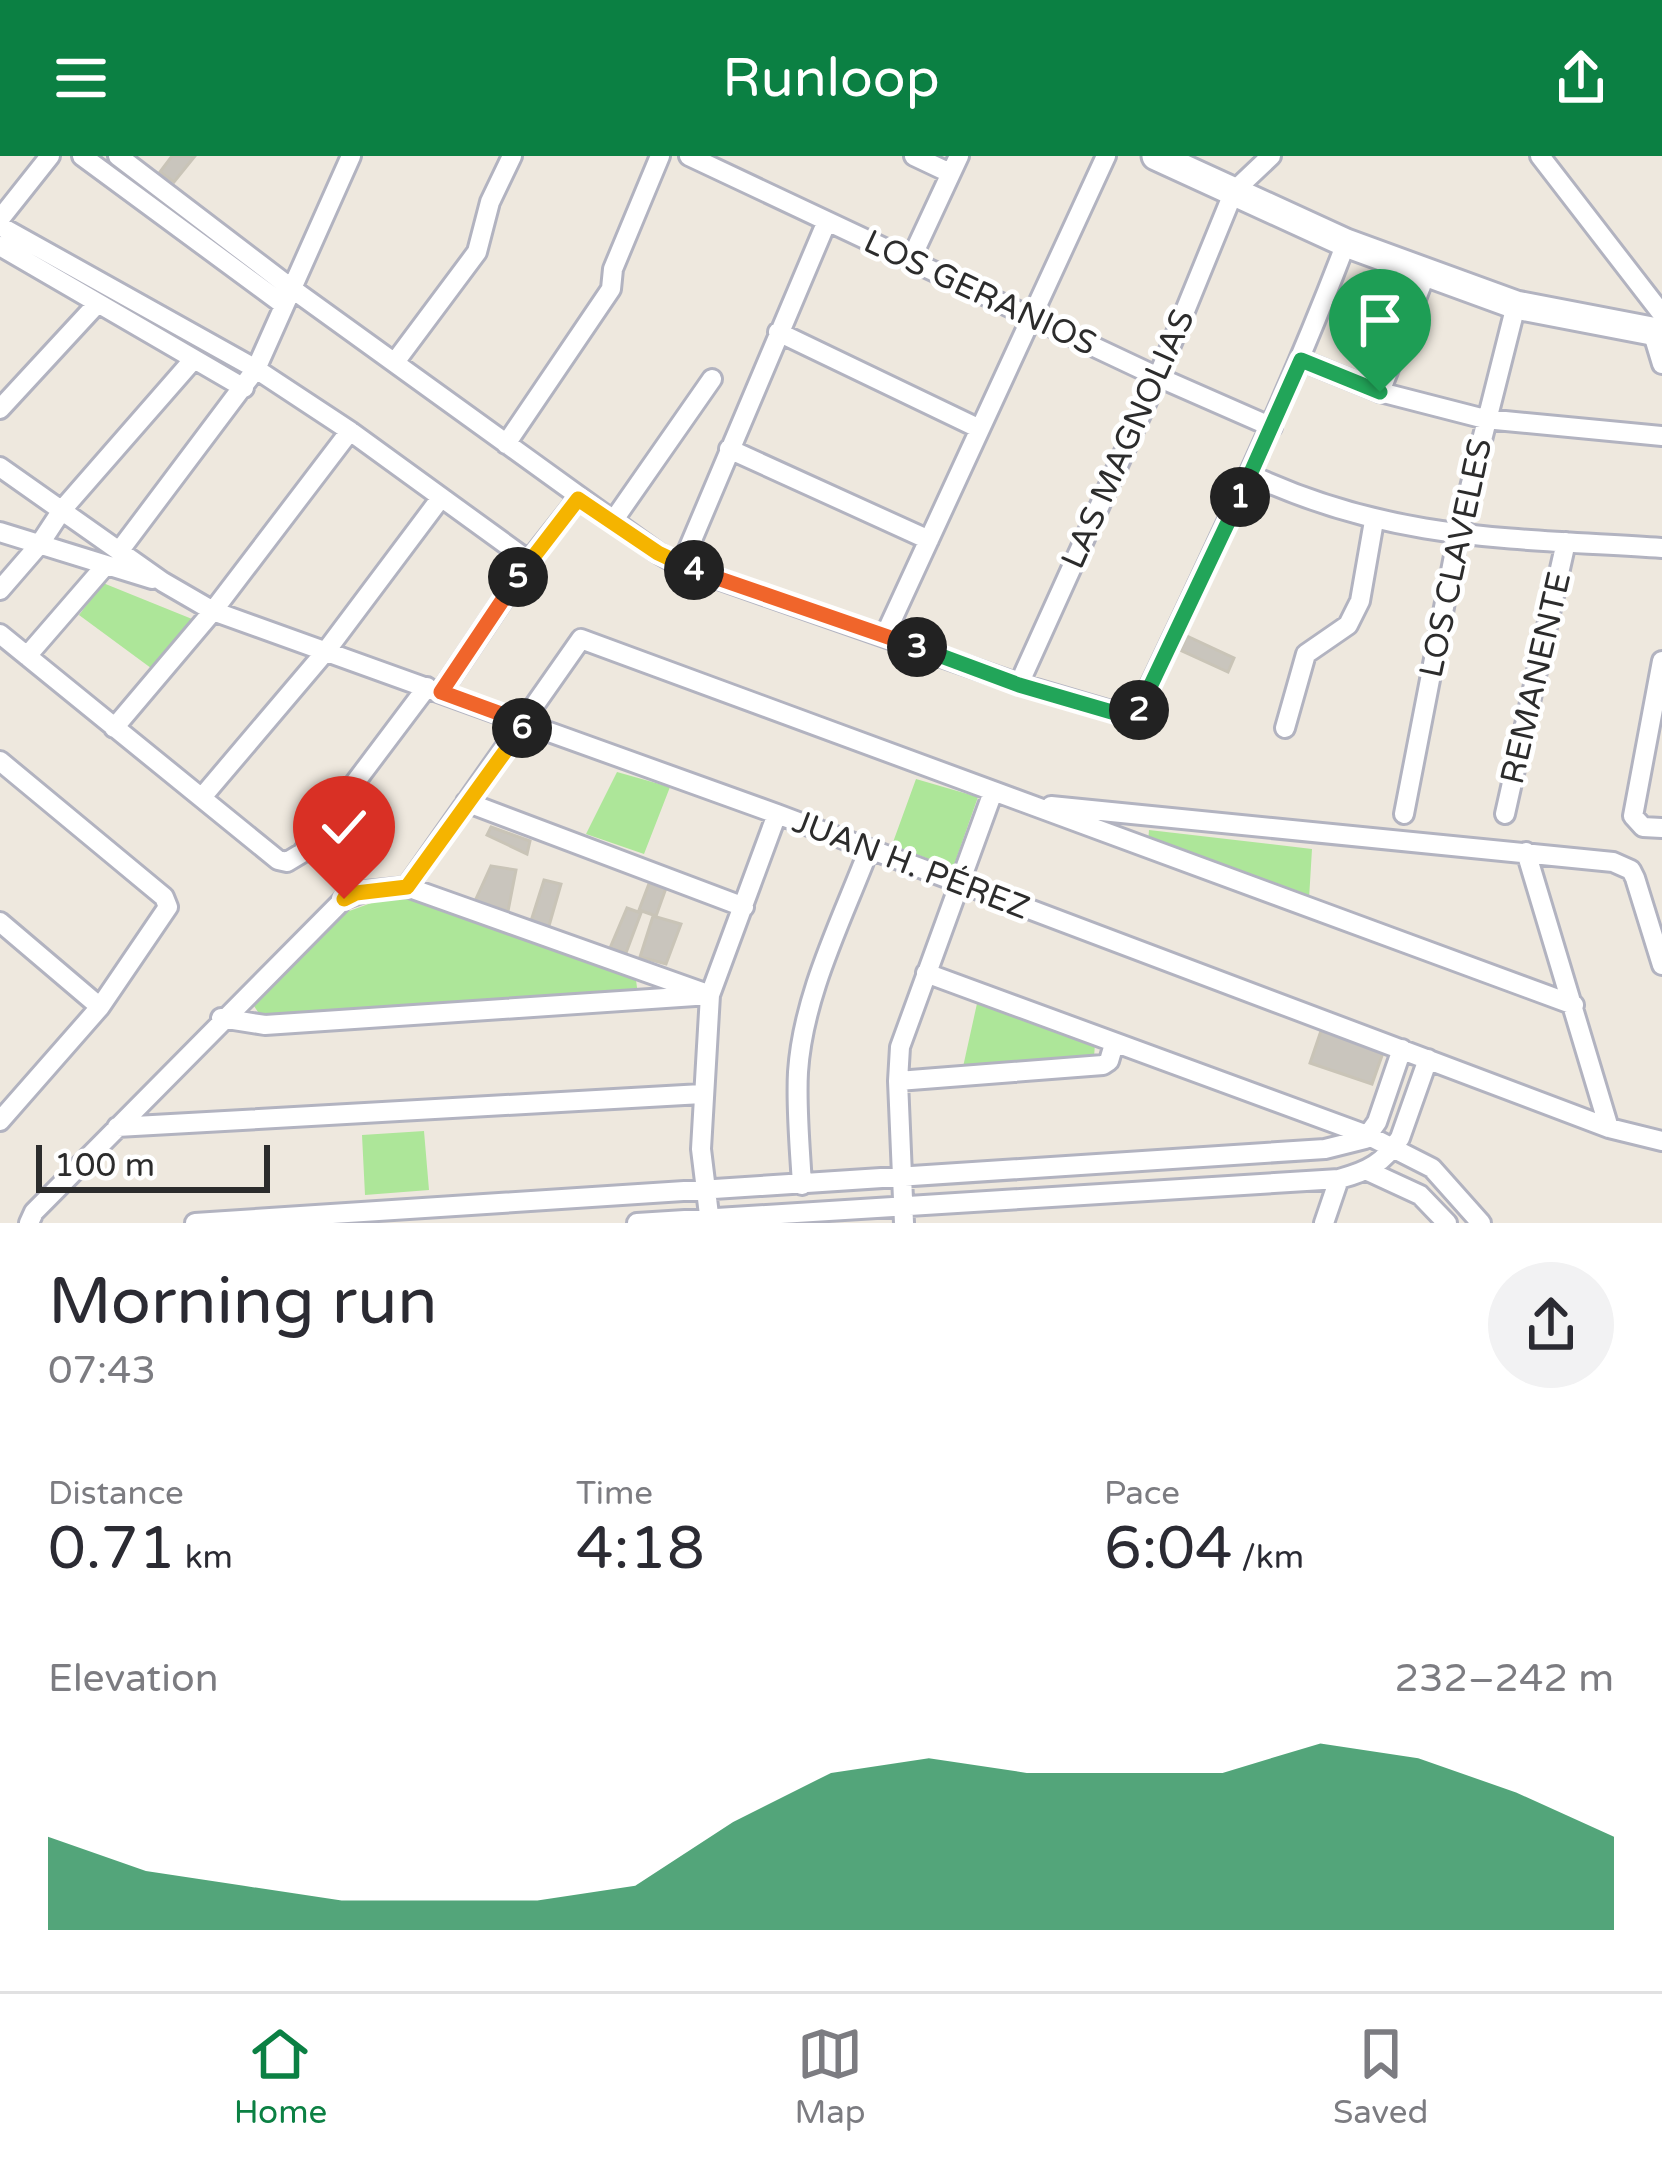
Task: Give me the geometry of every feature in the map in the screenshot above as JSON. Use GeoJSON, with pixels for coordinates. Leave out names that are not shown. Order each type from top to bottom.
{"type":"FeatureCollection","features":[{"type":"Feature","properties":{"kind":"main road"},"geometry":{"type":"LineString","coordinates":[[1156,156],[1241,182],[1346,243],[1516,305],[1659,326]]}},
{"type":"Feature","properties":{"kind":"street"},"geometry":{"type":"LineString","coordinates":[[50,156],[0,222],[256,369],[529,561]]}},
{"type":"Feature","properties":{"kind":"street"},"geometry":{"type":"LineString","coordinates":[[82,156],[288,297],[395,362],[578,499],[681,566],[1019,685],[1131,716],[1138,711],[1251,475],[1346,243]]}},
{"type":"Feature","properties":{"kind":"street"},"geometry":{"type":"LineString","coordinates":[[118,156],[288,297]]}},
{"type":"Feature","properties":{"kind":"street"},"geometry":{"type":"LineString","coordinates":[[395,362],[477,252],[490,202],[512,156]]}},
{"type":"Feature","properties":{"kind":"street"},"geometry":{"type":"LineString","coordinates":[[506,444],[611,289],[614,269],[660,156]]}},
{"type":"Feature","properties":{"kind":"street","name":"LOS GERANIOS"},"geometry":{"type":"LineString","coordinates":[[689,156],[712,160],[827,221],[1272,427]]}},
{"type":"Feature","properties":{"kind":"street"},"geometry":{"type":"LineString","coordinates":[[911,259],[955,165],[914,156]]}},
{"type":"Feature","properties":{"kind":"street"},"geometry":{"type":"LineString","coordinates":[[885,635],[1106,156]]}},
{"type":"Feature","properties":{"kind":"street"},"geometry":{"type":"LineString","coordinates":[[1235,156],[1241,182],[1271,156]]}},
{"type":"Feature","properties":{"kind":"street"},"geometry":{"type":"LineString","coordinates":[[1540,156],[1659,326],[1662,364]]}},
{"type":"Feature","properties":{"kind":"street"},"geometry":{"type":"LineString","coordinates":[[120,550],[256,369],[348,157]]}},
{"type":"Feature","properties":{"kind":"street","name":"LAS MAGNOLIAS"},"geometry":{"type":"LineString","coordinates":[[1019,685],[1241,182]]}},
{"type":"Feature","properties":{"kind":"street"},"geometry":{"type":"LineString","coordinates":[[681,566],[827,221]]}},
{"type":"Feature","properties":{"kind":"street"},"geometry":{"type":"LineString","coordinates":[[0,246],[244,388]]}},
{"type":"Feature","properties":{"kind":"street"},"geometry":{"type":"LineString","coordinates":[[1380,392],[1426,273]]}},
{"type":"Feature","properties":{"kind":"street"},"geometry":{"type":"LineString","coordinates":[[0,409],[97,304]]}},
{"type":"Feature","properties":{"kind":"street","name":"LOS CLAVELES"},"geometry":{"type":"LineString","coordinates":[[1404,814],[1458,535],[1516,305]]}},
{"type":"Feature","properties":{"kind":"street"},"geometry":{"type":"LineString","coordinates":[[778,332],[980,429]]}},
{"type":"Feature","properties":{"kind":"street"},"geometry":{"type":"LineString","coordinates":[[0,590],[62,510],[193,360]]}},
{"type":"Feature","properties":{"kind":"street"},"geometry":{"type":"LineString","coordinates":[[1301,360],[1380,392],[1485,419],[1662,436]]}},
{"type":"Feature","properties":{"kind":"street"},"geometry":{"type":"LineString","coordinates":[[613,520],[712,380]]}},
{"type":"Feature","properties":{"kind":"street"},"geometry":{"type":"LineString","coordinates":[[114,728],[213,611],[350,431]]}},
{"type":"Feature","properties":{"kind":"street"},"geometry":{"type":"LineString","coordinates":[[729,449],[929,540]]}},
{"type":"Feature","properties":{"kind":"street"},"geometry":{"type":"LineString","coordinates":[[0,467],[163,581]]}},
{"type":"Feature","properties":{"kind":"street"},"geometry":{"type":"LineString","coordinates":[[1251,475],[1308,502],[1374,521],[1458,535],[1662,548]]}},
{"type":"Feature","properties":{"kind":"street"},"geometry":{"type":"LineString","coordinates":[[203,796],[326,651],[440,499]]}},
{"type":"Feature","properties":{"kind":"street"},"geometry":{"type":"LineString","coordinates":[[0,634],[278,860],[294,859],[434,690],[578,499]]}},
{"type":"Feature","properties":{"kind":"street"},"geometry":{"type":"LineString","coordinates":[[1286,728],[1306,654],[1348,625],[1360,601],[1374,521]]}},
{"type":"Feature","properties":{"kind":"street"},"geometry":{"type":"LineString","coordinates":[[0,532],[163,581]]}},
{"type":"Feature","properties":{"kind":"street","name":"REMANENTE"},"geometry":{"type":"LineString","coordinates":[[1505,814],[1567,542]]}},
{"type":"Feature","properties":{"kind":"street"},"geometry":{"type":"LineString","coordinates":[[27,656],[105,566]]}},
{"type":"Feature","properties":{"kind":"street","name":"JUAN H. PÉREZ"},"geometry":{"type":"LineString","coordinates":[[163,581],[213,611],[777,814],[1609,1128],[1662,1141]]}},
{"type":"Feature","properties":{"kind":"street"},"geometry":{"type":"LineString","coordinates":[[407,887],[584,639],[1574,1006]]}},
{"type":"Feature","properties":{"kind":"street"},"geometry":{"type":"LineString","coordinates":[[1662,662],[1633,816],[1643,827],[1662,828]]}},
{"type":"Feature","properties":{"kind":"street"},"geometry":{"type":"LineString","coordinates":[[0,761],[164,897],[168,907],[100,1007],[0,1121]]}},
{"type":"Feature","properties":{"kind":"street"},"geometry":{"type":"LineString","coordinates":[[904,1215],[898,1081],[903,1035],[993,792]]}},
{"type":"Feature","properties":{"kind":"street"},"geometry":{"type":"LineString","coordinates":[[466,802],[744,908]]}},
{"type":"Feature","properties":{"kind":"street"},"geometry":{"type":"LineString","coordinates":[[1030,804],[1613,862],[1631,870],[1662,965]]}},
{"type":"Feature","properties":{"kind":"street"},"geometry":{"type":"LineString","coordinates":[[710,1221],[701,1149],[710,995],[777,814]]}},
{"type":"Feature","properties":{"kind":"street"},"geometry":{"type":"LineString","coordinates":[[802,1185],[798,1071],[804,1036],[812,1001],[869,849]]}},
{"type":"Feature","properties":{"kind":"street"},"geometry":{"type":"LineString","coordinates":[[1526,852],[1609,1128]]}},
{"type":"Feature","properties":{"kind":"street"},"geometry":{"type":"LineString","coordinates":[[29,1223],[34,1212],[221,1018],[344,899],[356,893],[407,887],[710,995]]}},
{"type":"Feature","properties":{"kind":"street"},"geometry":{"type":"LineString","coordinates":[[0,922],[100,1007]]}},
{"type":"Feature","properties":{"kind":"street"},"geometry":{"type":"LineString","coordinates":[[926,973],[1367,1135],[1432,1168],[1481,1223]]}},
{"type":"Feature","properties":{"kind":"street"},"geometry":{"type":"LineString","coordinates":[[221,1018],[265,1025],[710,995]]}},
{"type":"Feature","properties":{"kind":"street"},"geometry":{"type":"LineString","coordinates":[[898,1081],[1103,1065],[1114,1044]]}},
{"type":"Feature","properties":{"kind":"street"},"geometry":{"type":"LineString","coordinates":[[195,1223],[1325,1149],[1367,1135],[1377,1122],[1402,1049]]}},
{"type":"Feature","properties":{"kind":"street"},"geometry":{"type":"LineString","coordinates":[[637,1223],[904,1215],[1339,1179],[1368,1172],[1393,1149],[1428,1059]]}},
{"type":"Feature","properties":{"kind":"street"},"geometry":{"type":"LineString","coordinates":[[0,1081],[19,1096]]}},
{"type":"Feature","properties":{"kind":"street"},"geometry":{"type":"LineString","coordinates":[[117,1126],[702,1094]]}},
{"type":"Feature","properties":{"kind":"street"},"geometry":{"type":"LineString","coordinates":[[1368,1172],[1406,1187],[1436,1219],[1451,1188]]}},
{"type":"Feature","properties":{"kind":"street"},"geometry":{"type":"LineString","coordinates":[[1324,1223],[1339,1179]]}},
{"type":"Feature","properties":{"kind":"green space"},"geometry":{"type":"Polygon","coordinates":[[[103,583],[197,621],[155,671],[79,615],[103,583]]]}},
{"type":"Feature","properties":{"kind":"green space"},"geometry":{"type":"Polygon","coordinates":[[[617,772],[670,787],[644,854],[586,834],[617,772]]]}},
{"type":"Feature","properties":{"kind":"green space"},"geometry":{"type":"Polygon","coordinates":[[[916,779],[978,797],[953,868],[892,845],[916,779]]]}},
{"type":"Feature","properties":{"kind":"green space"},"geometry":{"type":"Polygon","coordinates":[[[1149,830],[1312,849],[1309,899],[1148,843],[1149,830]]]}},
{"type":"Feature","properties":{"kind":"green space"},"geometry":{"type":"Polygon","coordinates":[[[396,894],[636,980],[638,995],[262,1018],[254,1006],[341,914],[396,894]]]}},
{"type":"Feature","properties":{"kind":"green space"},"geometry":{"type":"Polygon","coordinates":[[[978,999],[1095,1043],[1094,1058],[963,1067],[978,999]]]}},
{"type":"Feature","properties":{"kind":"green space"},"geometry":{"type":"Polygon","coordinates":[[[424,1131],[429,1190],[365,1195],[362,1135],[424,1131]]]}},
{"type":"Feature","properties":{"kind":"building"},"geometry":{"type":"Polygon","coordinates":[[[172,156],[195,156],[174,182],[160,172],[172,156]]]}},
{"type":"Feature","properties":{"kind":"building"},"geometry":{"type":"Polygon","coordinates":[[[1187,636],[1234,658],[1228,672],[1180,650],[1187,636]]]}},
{"type":"Feature","properties":{"kind":"building"},"geometry":{"type":"Polygon","coordinates":[[[491,827],[530,841],[527,854],[487,835],[491,827]]]}},
{"type":"Feature","properties":{"kind":"building"},"geometry":{"type":"Polygon","coordinates":[[[491,866],[516,870],[508,911],[475,901],[491,866]]]}},
{"type":"Feature","properties":{"kind":"building"},"geometry":{"type":"Polygon","coordinates":[[[544,880],[561,884],[549,926],[531,921],[544,880]]]}},
{"type":"Feature","properties":{"kind":"building"},"geometry":{"type":"Polygon","coordinates":[[[650,881],[666,888],[656,916],[639,910],[650,881]]]}},
{"type":"Feature","properties":{"kind":"building"},"geometry":{"type":"Polygon","coordinates":[[[627,908],[641,913],[626,953],[610,948],[627,908]]]}},
{"type":"Feature","properties":{"kind":"building"},"geometry":{"type":"Polygon","coordinates":[[[653,916],[681,924],[666,964],[640,957],[653,916]]]}},
{"type":"Feature","properties":{"kind":"building"},"geometry":{"type":"Polygon","coordinates":[[[1322,1028],[1384,1050],[1372,1084],[1310,1063],[1322,1028]]]}},
{"type":"Feature","properties":{"kind":"route"},"geometry":{"type":"LineString","coordinates":[[344,899],[356,893],[407,887],[526,723],[441,692],[529,561],[578,499],[681,566],[1019,685],[1131,716],[1138,711],[1251,475],[1301,360],[1380,392]]}}]}
